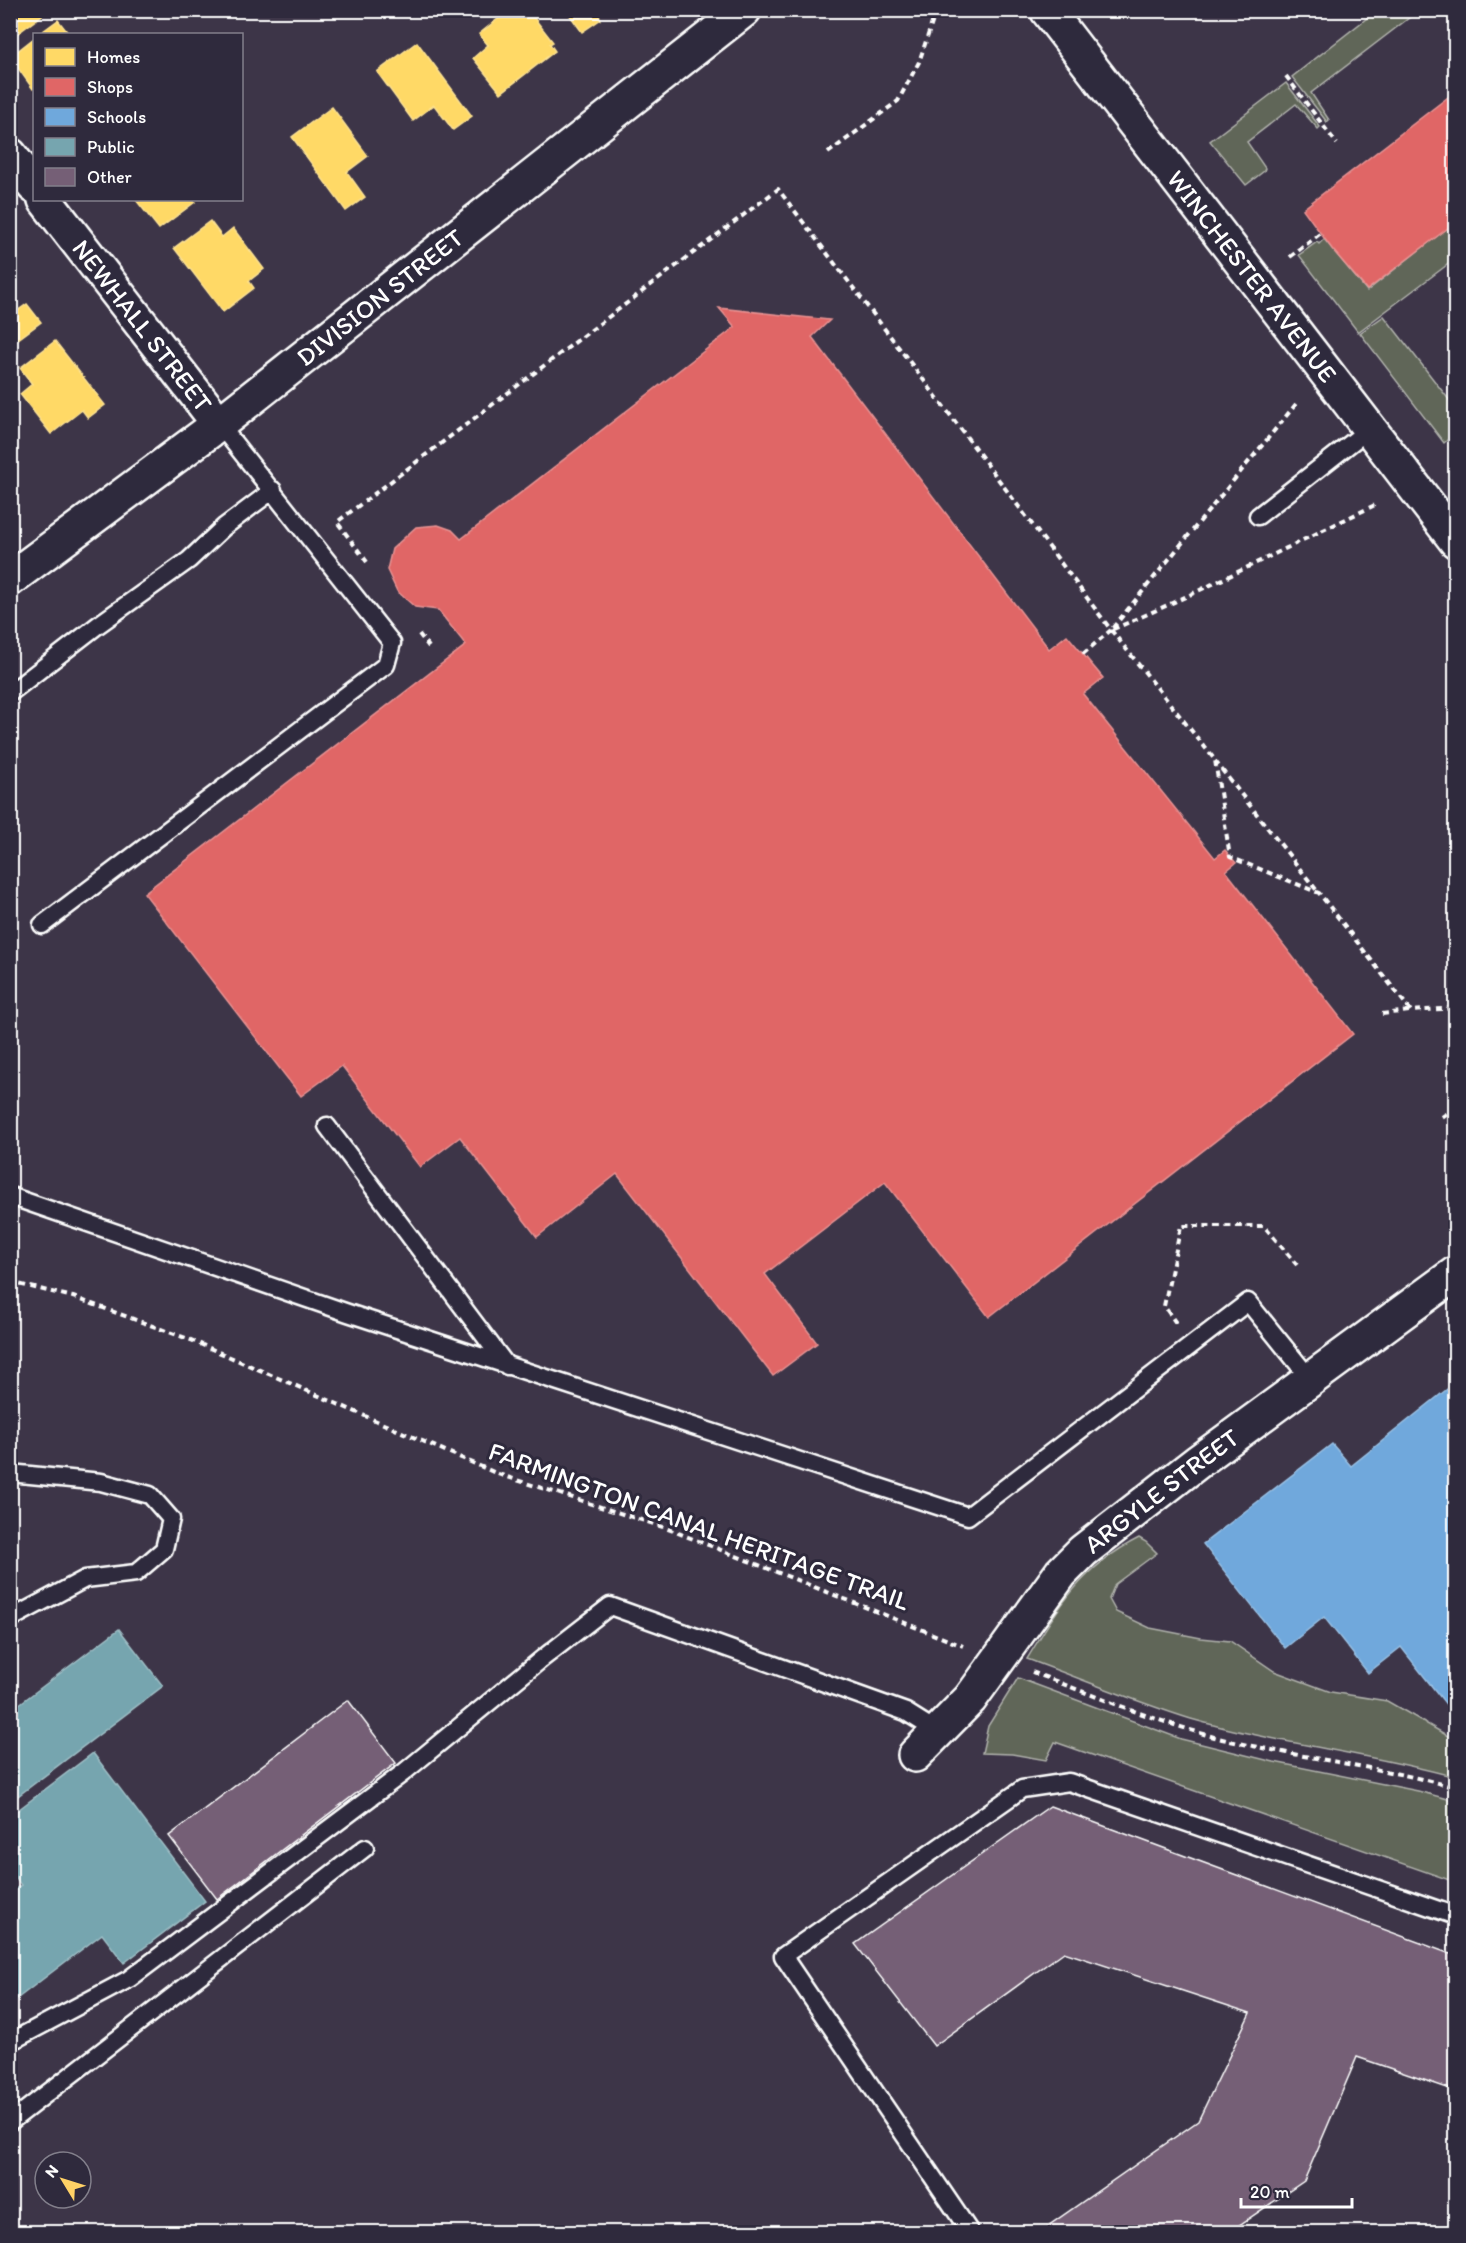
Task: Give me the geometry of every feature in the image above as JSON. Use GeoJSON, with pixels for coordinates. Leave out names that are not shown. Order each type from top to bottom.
{"type":"FeatureCollection","features":[{"type":"Feature","properties":{"kind":"street","name":"DIVISION STREET"},"geometry":{"type":"LineString","coordinates":[[10,579],[219,424],[744,10]]}},
{"type":"Feature","properties":{"kind":"street","name":"WINCHESTER AVENUE"},"geometry":{"type":"LineString","coordinates":[[1047,10],[1455,541]]}},
{"type":"Feature","properties":{"kind":"street"},"geometry":{"type":"LineString","coordinates":[[10,155],[33,185]]}},
{"type":"Feature","properties":{"kind":"street","name":"NEWHALL STREET"},"geometry":{"type":"LineString","coordinates":[[46,201],[219,424]]}},
{"type":"Feature","properties":{"kind":"street","name":"ARGYLE STREET"},"geometry":{"type":"LineString","coordinates":[[915,1755],[970,1699],[1061,1573],[1083,1551],[1199,1461],[1455,1273]]}},
{"type":"Feature","properties":{"kind":"lane"},"geometry":{"type":"LineString","coordinates":[[42,925],[386,665],[392,643],[219,424]]}},
{"type":"Feature","properties":{"kind":"lane"},"geometry":{"type":"LineString","coordinates":[[1258,516],[1369,429]]}},
{"type":"Feature","properties":{"kind":"lane"},"geometry":{"type":"LineString","coordinates":[[10,693],[189,560],[224,527],[273,490]]}},
{"type":"Feature","properties":{"kind":"lane"},"geometry":{"type":"LineString","coordinates":[[327,1126],[507,1366]]}},
{"type":"Feature","properties":{"kind":"lane"},"geometry":{"type":"LineString","coordinates":[[10,1196],[348,1313],[968,1516],[1248,1302],[1311,1380]]}},
{"type":"Feature","properties":{"kind":"lane"},"geometry":{"type":"LineString","coordinates":[[10,1473],[101,1482],[150,1495],[171,1519],[164,1549],[136,1574],[85,1579],[10,1619]]}},
{"type":"Feature","properties":{"kind":"lane"},"geometry":{"type":"LineString","coordinates":[[10,2043],[129,1979],[403,1773],[610,1606],[906,1712],[938,1732]]}},
{"type":"Feature","properties":{"kind":"lane"},"geometry":{"type":"LineString","coordinates":[[970,2232],[783,1956],[1022,1789],[1069,1782],[1455,1916]]}},
{"type":"Feature","properties":{"kind":"lane"},"geometry":{"type":"LineString","coordinates":[[10,2122],[365,1848]]}},
{"type":"Feature","properties":{"kind":"path"},"geometry":{"type":"LineString","coordinates":[[828,153],[898,102],[919,62],[938,10]]}},
{"type":"Feature","properties":{"kind":"path"},"geometry":{"type":"LineString","coordinates":[[1286,76],[1337,144]]}},
{"type":"Feature","properties":{"kind":"path"},"geometry":{"type":"LineString","coordinates":[[373,570],[338,522],[778,189],[1111,630],[1411,1011]]}},
{"type":"Feature","properties":{"kind":"path"},"geometry":{"type":"LineString","coordinates":[[1290,258],[1321,233]]}},
{"type":"Feature","properties":{"kind":"path"},"geometry":{"type":"LineString","coordinates":[[1083,654],[1111,630],[1296,404]]}},
{"type":"Feature","properties":{"kind":"path"},"geometry":{"type":"LineString","coordinates":[[1111,630],[1178,602],[1283,548],[1375,505]]}},
{"type":"Feature","properties":{"kind":"path"},"geometry":{"type":"LineString","coordinates":[[415,628],[429,648]]}},
{"type":"Feature","properties":{"kind":"path"},"geometry":{"type":"LineString","coordinates":[[1215,760],[1230,857],[1319,893]]}},
{"type":"Feature","properties":{"kind":"path"},"geometry":{"type":"LineString","coordinates":[[1382,1014],[1455,1008]]}},
{"type":"Feature","properties":{"kind":"path"},"geometry":{"type":"LineString","coordinates":[[1442,1117],[1455,1107]]}},
{"type":"Feature","properties":{"kind":"path"},"geometry":{"type":"LineString","coordinates":[[1192,1345],[1164,1306],[1181,1226],[1264,1226],[1297,1264]]}},
{"type":"Feature","properties":{"kind":"path","name":"FARMINGTON CANAL HERITAGE TRAIL"},"geometry":{"type":"LineString","coordinates":[[10,1282],[73,1297],[191,1340],[498,1474],[663,1527],[999,1660],[1179,1727],[1455,1788]]}},
{"type":"Feature","properties":{"kind":"green space"},"geometry":{"type":"Polygon","coordinates":[[[1376,11],[1418,11],[1311,93],[1329,120],[1327,122],[1292,77],[1376,11]]]}},
{"type":"Feature","properties":{"kind":"green space"},"geometry":{"type":"Polygon","coordinates":[[[1286,83],[1320,127],[1318,129],[1296,104],[1247,142],[1265,168],[1246,185],[1210,141],[1286,83]]]}},
{"type":"Feature","properties":{"kind":"green space"},"geometry":{"type":"Polygon","coordinates":[[[1455,222],[1455,259],[1358,332],[1299,255],[1324,239],[1367,291],[1455,222]]]}},
{"type":"Feature","properties":{"kind":"green space"},"geometry":{"type":"Polygon","coordinates":[[[1384,316],[1455,409],[1455,433],[1444,443],[1360,333],[1384,316]]]}},
{"type":"Feature","properties":{"kind":"green space"},"geometry":{"type":"Polygon","coordinates":[[[1139,1538],[1157,1553],[1115,1584],[1109,1599],[1116,1612],[1150,1628],[1230,1641],[1274,1671],[1331,1692],[1387,1701],[1455,1740],[1455,1777],[1191,1719],[1027,1659],[1061,1605],[1087,1575],[1119,1549],[1139,1538]]]}},
{"type":"Feature","properties":{"kind":"green space"},"geometry":{"type":"Polygon","coordinates":[[[1018,1678],[1181,1739],[1274,1762],[1418,1791],[1455,1801],[1455,1882],[1055,1742],[1046,1760],[1012,1754],[982,1753],[988,1726],[1018,1678]]]}},
{"type":"Feature","properties":{"kind":"building: Homes"},"geometry":{"type":"Polygon","coordinates":[[[10,10],[43,10],[45,13],[10,39],[10,10]]]}},
{"type":"Feature","properties":{"kind":"building: Homes"},"geometry":{"type":"Polygon","coordinates":[[[509,10],[528,10],[553,42],[550,44],[555,51],[501,93],[473,58],[488,45],[479,34],[509,10]]]}},
{"type":"Feature","properties":{"kind":"building: Homes"},"geometry":{"type":"Polygon","coordinates":[[[566,10],[595,10],[601,19],[582,32],[566,10]]]}},
{"type":"Feature","properties":{"kind":"building: Homes"},"geometry":{"type":"Polygon","coordinates":[[[58,20],[68,33],[40,33],[58,20]]]}},
{"type":"Feature","properties":{"kind":"building: Homes"},"geometry":{"type":"Polygon","coordinates":[[[33,39],[33,89],[10,57],[33,39]]]}},
{"type":"Feature","properties":{"kind":"building: Homes"},"geometry":{"type":"Polygon","coordinates":[[[417,42],[472,116],[453,130],[434,105],[413,121],[377,72],[417,42]]]}},
{"type":"Feature","properties":{"kind":"building: Homes"},"geometry":{"type":"Polygon","coordinates":[[[332,107],[368,156],[347,172],[365,197],[346,211],[292,137],[332,107]]]}},
{"type":"Feature","properties":{"kind":"building: Homes"},"geometry":{"type":"Polygon","coordinates":[[[137,201],[194,201],[195,202],[159,229],[137,201]]]}},
{"type":"Feature","properties":{"kind":"building: Homes"},"geometry":{"type":"Polygon","coordinates":[[[210,221],[222,237],[233,228],[264,269],[249,281],[254,288],[223,312],[174,248],[210,221]]]}},
{"type":"Feature","properties":{"kind":"building: Homes"},"geometry":{"type":"Polygon","coordinates":[[[27,304],[41,322],[10,345],[10,316],[27,304]]]}},
{"type":"Feature","properties":{"kind":"building: Homes"},"geometry":{"type":"Polygon","coordinates":[[[55,341],[105,405],[88,418],[82,410],[51,434],[20,394],[32,384],[20,368],[55,341]]]}},
{"type":"Feature","properties":{"kind":"building: Shops"},"geometry":{"type":"Polygon","coordinates":[[[1456,91],[1456,222],[1367,290],[1332,249],[1303,209],[1456,91]]]}},
{"type":"Feature","properties":{"kind":"building: Shops"},"geometry":{"type":"Polygon","coordinates":[[[719,308],[830,320],[812,337],[1049,649],[1067,635],[1103,678],[1083,694],[1215,858],[1225,850],[1236,863],[1226,871],[1353,1034],[989,1317],[885,1182],[765,1274],[817,1343],[773,1376],[617,1174],[537,1237],[460,1137],[420,1167],[342,1066],[301,1096],[144,893],[466,645],[438,610],[415,607],[397,591],[387,570],[392,549],[416,527],[438,525],[452,530],[461,539],[735,327],[719,308]]]}},
{"type":"Feature","properties":{"kind":"building: Schools"},"geometry":{"type":"Polygon","coordinates":[[[1456,1382],[1456,1717],[1401,1647],[1368,1673],[1324,1617],[1285,1648],[1203,1544],[1332,1444],[1351,1466],[1456,1382]]]}},
{"type":"Feature","properties":{"kind":"building: Public"},"geometry":{"type":"Polygon","coordinates":[[[119,1629],[163,1686],[10,1802],[10,1711],[119,1629]]]}},
{"type":"Feature","properties":{"kind":"building: Public"},"geometry":{"type":"Polygon","coordinates":[[[93,1753],[205,1901],[124,1963],[102,1934],[10,2004],[10,1893],[21,1885],[10,1871],[10,1816],[93,1753]]]}},
{"type":"Feature","properties":{"kind":"building: Other"},"geometry":{"type":"Polygon","coordinates":[[[348,1700],[396,1763],[217,1899],[169,1836],[348,1700]]]}},
{"type":"Feature","properties":{"kind":"building: Other"},"geometry":{"type":"Polygon","coordinates":[[[1050,1806],[1456,1956],[1456,2091],[1357,2057],[1304,2181],[1229,2232],[1053,2232],[1048,2226],[1198,2121],[1250,2013],[1064,1952],[934,2046],[855,1944],[1050,1806]]]}}]}
